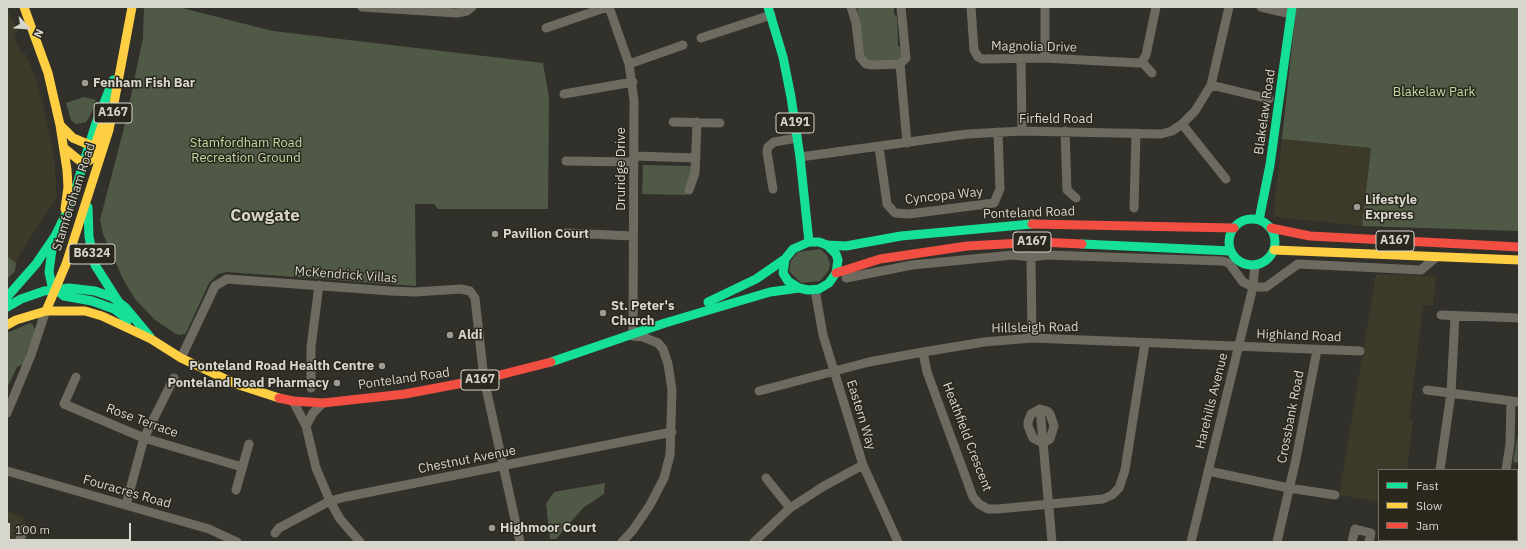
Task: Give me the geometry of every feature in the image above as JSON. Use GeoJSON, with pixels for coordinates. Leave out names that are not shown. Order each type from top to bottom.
{"type":"FeatureCollection","features":[{"type":"Feature","properties":{"kind":"main road"},"geometry":{"type":"LineString","coordinates":[[24,7],[50,77],[60,125],[68,187],[64,218]]}},
{"type":"Feature","properties":{"kind":"main road","name":"Stamfordham Road"},"geometry":{"type":"LineString","coordinates":[[46,310],[66,264],[112,119],[132,7]]}},
{"type":"Feature","properties":{"kind":"main road","name":"Blakelaw Road"},"geometry":{"type":"LineString","coordinates":[[1259,220],[1272,158],[1291,10]]}},
{"type":"Feature","properties":{"kind":"main road","name":"A191"},"geometry":{"type":"LineString","coordinates":[[770,11],[783,57],[797,138],[809,242]]}},
{"type":"Feature","properties":{"kind":"main road","name":"Stamfordham Road"},"geometry":{"type":"LineString","coordinates":[[55,236],[74,194],[85,162],[93,147],[100,112],[113,80],[121,66]]}},
{"type":"Feature","properties":{"kind":"main road"},"geometry":{"type":"LineString","coordinates":[[93,147],[118,82]]}},
{"type":"Feature","properties":{"kind":"main road"},"geometry":{"type":"LineString","coordinates":[[60,125],[73,138],[93,147],[100,160]]}},
{"type":"Feature","properties":{"kind":"main road"},"geometry":{"type":"LineString","coordinates":[[64,148],[73,156],[85,162]]}},
{"type":"Feature","properties":{"kind":"main road","name":"B6324"},"geometry":{"type":"LineString","coordinates":[[87,199],[89,237],[95,265],[118,302]]}},
{"type":"Feature","properties":{"kind":"main road","name":"Ponteland Road"},"geometry":{"type":"LineString","coordinates":[[827,245],[846,246],[901,236],[963,229],[1030,224],[1234,228],[1243,220],[1259,220]]}},
{"type":"Feature","properties":{"kind":"main road","name":"A167"},"geometry":{"type":"LineString","coordinates":[[1259,220],[1271,228],[1310,236],[1519,247]]}},
{"type":"Feature","properties":{"kind":"main road"},"geometry":{"type":"LineString","coordinates":[[1234,228],[1230,239],[1231,251],[1238,260],[1245,264],[1255,265],[1261,264],[1270,257],[1274,250],[1275,236],[1271,228]]}},
{"type":"Feature","properties":{"kind":"main road","name":"A167"},"geometry":{"type":"LineString","coordinates":[[7,297],[36,264],[55,236]]}},
{"type":"Feature","properties":{"kind":"main road","name":"B6324"},"geometry":{"type":"LineString","coordinates":[[55,236],[51,251],[49,277],[52,286],[55,289]]}},
{"type":"Feature","properties":{"kind":"main road","name":"A167"},"geometry":{"type":"LineString","coordinates":[[785,259],[793,249],[809,242],[819,242],[827,245]]}},
{"type":"Feature","properties":{"kind":"main road","name":"A167"},"geometry":{"type":"LineString","coordinates":[[836,273],[880,259],[967,246],[1040,242],[1231,251]]}},
{"type":"Feature","properties":{"kind":"main road"},"geometry":{"type":"LineString","coordinates":[[815,290],[829,283],[836,273],[838,260],[836,254],[827,245]]}},
{"type":"Feature","properties":{"kind":"main road","name":"A167"},"geometry":{"type":"LineString","coordinates":[[1274,250],[1519,260]]}},
{"type":"Feature","properties":{"kind":"main road"},"geometry":{"type":"LineString","coordinates":[[785,259],[783,273],[788,281],[799,288]]}},
{"type":"Feature","properties":{"kind":"main road","name":"Ponteland Road"},"geometry":{"type":"LineString","coordinates":[[665,324],[756,279],[785,259]]}},
{"type":"Feature","properties":{"kind":"main road","name":"Ponteland Road"},"geometry":{"type":"LineString","coordinates":[[55,289],[69,288],[95,291],[118,302],[137,320],[151,339]]}},
{"type":"Feature","properties":{"kind":"main road","name":"Ponteland Road"},"geometry":{"type":"LineString","coordinates":[[46,310],[84,311],[102,316],[151,339],[181,358],[236,384],[266,395],[293,401],[323,403],[405,394],[484,379],[567,358],[665,324],[770,292],[799,288]]}},
{"type":"Feature","properties":{"kind":"main road","name":"A167"},"geometry":{"type":"LineString","coordinates":[[799,288],[815,290]]}},
{"type":"Feature","properties":{"kind":"main road","name":"A167"},"geometry":{"type":"LineString","coordinates":[[7,307],[34,293],[55,289],[69,298],[92,301],[118,312],[134,332]]}},
{"type":"Feature","properties":{"kind":"main road","name":"A167"},"geometry":{"type":"LineString","coordinates":[[7,325],[16,320],[46,310]]}},
{"type":"Feature","properties":{"kind":"street"},"geometry":{"type":"LineString","coordinates":[[362,7],[457,13],[467,11],[472,7]]}},
{"type":"Feature","properties":{"kind":"street"},"geometry":{"type":"LineString","coordinates":[[546,28],[608,7]]}},
{"type":"Feature","properties":{"kind":"street","name":"Druridge Drive"},"geometry":{"type":"LineString","coordinates":[[608,7],[630,64],[633,82],[633,336]]}},
{"type":"Feature","properties":{"kind":"street"},"geometry":{"type":"LineString","coordinates":[[851,7],[862,61],[872,65],[900,64],[906,58],[901,7]]}},
{"type":"Feature","properties":{"kind":"street","name":"Magnolia Drive"},"geometry":{"type":"LineString","coordinates":[[971,7],[974,50],[978,57],[982,59],[1045,58],[1142,62]]}},
{"type":"Feature","properties":{"kind":"street"},"geometry":{"type":"LineString","coordinates":[[1045,7],[1045,58]]}},
{"type":"Feature","properties":{"kind":"street"},"geometry":{"type":"LineString","coordinates":[[1152,73],[1142,62],[1146,55],[1156,7]]}},
{"type":"Feature","properties":{"kind":"street","name":"Firfield Road"},"geometry":{"type":"LineString","coordinates":[[800,157],[998,132],[1065,131],[1161,134],[1172,131],[1182,124],[1203,100],[1211,85],[1229,7]]}},
{"type":"Feature","properties":{"kind":"street"},"geometry":{"type":"LineString","coordinates":[[1261,7],[1291,10]]}},
{"type":"Feature","properties":{"kind":"street"},"geometry":{"type":"LineString","coordinates":[[701,38],[770,11]]}},
{"type":"Feature","properties":{"kind":"street"},"geometry":{"type":"LineString","coordinates":[[630,64],[683,46]]}},
{"type":"Feature","properties":{"kind":"street"},"geometry":{"type":"LineString","coordinates":[[1021,59],[1022,131]]}},
{"type":"Feature","properties":{"kind":"street"},"geometry":{"type":"LineString","coordinates":[[900,64],[907,143]]}},
{"type":"Feature","properties":{"kind":"street"},"geometry":{"type":"LineString","coordinates":[[564,94],[633,82]]}},
{"type":"Feature","properties":{"kind":"street"},"geometry":{"type":"LineString","coordinates":[[1211,85],[1269,99]]}},
{"type":"Feature","properties":{"kind":"street"},"geometry":{"type":"LineString","coordinates":[[673,122],[720,123]]}},
{"type":"Feature","properties":{"kind":"street"},"geometry":{"type":"LineString","coordinates":[[689,190],[695,173],[697,122]]}},
{"type":"Feature","properties":{"kind":"street"},"geometry":{"type":"LineString","coordinates":[[1182,124],[1226,179]]}},
{"type":"Feature","properties":{"kind":"street"},"geometry":{"type":"LineString","coordinates":[[1065,131],[1067,190],[1076,198]]}},
{"type":"Feature","properties":{"kind":"street","name":"Cyncopa Way"},"geometry":{"type":"LineString","coordinates":[[879,146],[887,204],[895,214],[909,214],[994,203],[1000,189],[998,132]]}},
{"type":"Feature","properties":{"kind":"street"},"geometry":{"type":"LineString","coordinates":[[1134,208],[1136,133]]}},
{"type":"Feature","properties":{"kind":"street"},"geometry":{"type":"LineString","coordinates":[[773,189],[767,152],[768,148],[774,142],[797,138]]}},
{"type":"Feature","properties":{"kind":"street"},"geometry":{"type":"LineString","coordinates":[[566,161],[696,158]]}},
{"type":"Feature","properties":{"kind":"street"},"geometry":{"type":"LineString","coordinates":[[566,232],[633,236]]}},
{"type":"Feature","properties":{"kind":"street"},"geometry":{"type":"LineString","coordinates":[[829,283],[851,276],[912,265],[1013,255],[1031,257],[1047,254],[1222,261],[1229,263],[1243,282],[1253,287],[1266,286],[1298,264],[1421,270],[1436,257]]}},
{"type":"Feature","properties":{"kind":"street"},"geometry":{"type":"LineString","coordinates":[[1031,257],[1032,338]]}},
{"type":"Feature","properties":{"kind":"street","name":"Harehills Avenue"},"geometry":{"type":"LineString","coordinates":[[1191,542],[1253,287],[1255,265]]}},
{"type":"Feature","properties":{"kind":"street","name":"McKendrick Villas"},"geometry":{"type":"LineString","coordinates":[[181,358],[215,286],[227,279],[415,292],[461,289],[470,291],[475,298],[484,379]]}},
{"type":"Feature","properties":{"kind":"street"},"geometry":{"type":"LineString","coordinates":[[311,388],[311,347],[319,285]]}},
{"type":"Feature","properties":{"kind":"street","name":"Eastern Way"},"geometry":{"type":"LineString","coordinates":[[815,290],[823,334],[863,465],[898,542]]}},
{"type":"Feature","properties":{"kind":"street"},"geometry":{"type":"LineString","coordinates":[[7,316],[21,310],[46,310],[7,413]]}},
{"type":"Feature","properties":{"kind":"street"},"geometry":{"type":"LineString","coordinates":[[1441,315],[1519,318]]}},
{"type":"Feature","properties":{"kind":"street"},"geometry":{"type":"LineString","coordinates":[[1440,469],[1451,393],[1455,316]]}},
{"type":"Feature","properties":{"kind":"street"},"geometry":{"type":"LineString","coordinates":[[622,542],[633,530],[650,505],[664,478],[670,455],[672,432],[672,390],[664,349],[658,343],[643,337],[633,336]]}},
{"type":"Feature","properties":{"kind":"street","name":"Hillsleigh Road"},"geometry":{"type":"LineString","coordinates":[[759,391],[868,362],[984,342],[1032,338],[1238,347]]}},
{"type":"Feature","properties":{"kind":"street","name":"Heathfield Crescent"},"geometry":{"type":"LineString","coordinates":[[923,352],[927,372],[974,497],[979,504],[988,509],[998,509],[1103,499],[1112,495],[1119,488],[1125,470],[1145,343]]}},
{"type":"Feature","properties":{"kind":"street","name":"Highland Road"},"geometry":{"type":"LineString","coordinates":[[1238,347],[1360,351]]}},
{"type":"Feature","properties":{"kind":"street","name":"Crossbank Road"},"geometry":{"type":"LineString","coordinates":[[1277,542],[1317,350]]}},
{"type":"Feature","properties":{"kind":"street","name":"Rose Terrace"},"geometry":{"type":"LineString","coordinates":[[76,377],[64,404],[144,438],[242,467]]}},
{"type":"Feature","properties":{"kind":"street"},"geometry":{"type":"LineString","coordinates":[[126,505],[144,438],[174,378]]}},
{"type":"Feature","properties":{"kind":"street"},"geometry":{"type":"LineString","coordinates":[[484,379],[520,542]]}},
{"type":"Feature","properties":{"kind":"street"},"geometry":{"type":"LineString","coordinates":[[1427,390],[1515,402],[1506,469]]}},
{"type":"Feature","properties":{"kind":"street"},"geometry":{"type":"LineString","coordinates":[[293,401],[306,426],[316,468],[330,501],[340,519],[360,542]]}},
{"type":"Feature","properties":{"kind":"street"},"geometry":{"type":"LineString","coordinates":[[306,426],[313,413],[323,403]]}},
{"type":"Feature","properties":{"kind":"street"},"geometry":{"type":"LineString","coordinates":[[1040,409],[1047,411],[1050,414],[1054,426],[1050,438],[1043,443],[1033,438],[1028,422],[1034,411],[1040,409]]}},
{"type":"Feature","properties":{"kind":"street","name":"Chestnut Avenue"},"geometry":{"type":"LineString","coordinates":[[275,533],[279,528],[330,501],[672,432]]}},
{"type":"Feature","properties":{"kind":"street"},"geometry":{"type":"LineString","coordinates":[[1043,443],[1052,542]]}},
{"type":"Feature","properties":{"kind":"street"},"geometry":{"type":"LineString","coordinates":[[236,490],[249,444]]}},
{"type":"Feature","properties":{"kind":"street"},"geometry":{"type":"LineString","coordinates":[[754,542],[790,508],[824,486],[863,465]]}},
{"type":"Feature","properties":{"kind":"street","name":"Fouracres Road"},"geometry":{"type":"LineString","coordinates":[[7,471],[209,528],[237,542]]}},
{"type":"Feature","properties":{"kind":"street"},"geometry":{"type":"LineString","coordinates":[[1208,471],[1289,488],[1335,495]]}},
{"type":"Feature","properties":{"kind":"street"},"geometry":{"type":"LineString","coordinates":[[766,478],[790,508]]}},
{"type":"Feature","properties":{"kind":"street"},"geometry":{"type":"LineString","coordinates":[[19,542],[24,529]]}},
{"type":"Feature","properties":{"kind":"street"},"geometry":{"type":"LineString","coordinates":[[1352,542],[1355,529],[1371,533],[1369,542]]}},
{"type":"Feature","properties":{"kind":"shaded area"},"geometry":{"type":"Polygon","coordinates":[[[7,9],[18,31],[14,36],[21,54],[25,53],[36,78],[54,155],[57,197],[18,257],[16,263],[7,256],[7,9]]]}},
{"type":"Feature","properties":{"kind":"shaded area"},"geometry":{"type":"Polygon","coordinates":[[[1282,139],[1371,148],[1362,226],[1273,217],[1282,139]]]}},
{"type":"Feature","properties":{"kind":"shaded area"},"geometry":{"type":"Polygon","coordinates":[[[1376,274],[1436,276],[1433,305],[1423,305],[1409,420],[1413,421],[1407,469],[1378,469],[1378,502],[1339,495],[1376,274]]]}},
{"type":"Feature","properties":{"kind":"shaded area"},"geometry":{"type":"Polygon","coordinates":[[[7,511],[24,517],[14,542],[7,542],[7,511]]]}},
{"type":"Feature","properties":{"kind":"green space","name":"Stamfordham Road Recreation Ground"},"geometry":{"type":"Polygon","coordinates":[[[144,7],[178,7],[273,31],[543,63],[549,97],[548,209],[438,209],[434,204],[415,204],[416,286],[227,272],[218,274],[209,283],[186,333],[182,335],[176,334],[155,320],[135,299],[123,279],[103,234],[100,220],[125,124],[143,38],[144,7]]]}},
{"type":"Feature","properties":{"kind":"green space"},"geometry":{"type":"Polygon","coordinates":[[[857,7],[894,7],[894,14],[897,17],[898,46],[902,48],[902,55],[899,60],[870,62],[865,59],[857,7]]]}},
{"type":"Feature","properties":{"kind":"green space","name":"Blakelaw Park"},"geometry":{"type":"Polygon","coordinates":[[[1296,7],[1519,7],[1519,231],[1362,226],[1371,148],[1282,139],[1296,7]]]}},
{"type":"Feature","properties":{"kind":"green space"},"geometry":{"type":"Polygon","coordinates":[[[84,97],[96,100],[86,122],[76,124],[71,120],[66,103],[84,97]]]}},
{"type":"Feature","properties":{"kind":"green space"},"geometry":{"type":"Polygon","coordinates":[[[643,165],[691,166],[691,175],[686,195],[642,194],[643,165]]]}},
{"type":"Feature","properties":{"kind":"green space"},"geometry":{"type":"Polygon","coordinates":[[[820,249],[827,255],[830,264],[829,270],[820,281],[801,283],[789,271],[791,261],[798,252],[820,249]]]}},
{"type":"Feature","properties":{"kind":"green space"},"geometry":{"type":"Polygon","coordinates":[[[7,256],[16,263],[15,271],[7,279],[7,256]]]}},
{"type":"Feature","properties":{"kind":"green space"},"geometry":{"type":"Polygon","coordinates":[[[30,323],[33,325],[35,330],[23,364],[17,367],[7,388],[7,333],[30,323]]]}},
{"type":"Feature","properties":{"kind":"green space"},"geometry":{"type":"Polygon","coordinates":[[[1519,428],[1519,463],[1513,462],[1519,428]]]}},
{"type":"Feature","properties":{"kind":"green space"},"geometry":{"type":"Polygon","coordinates":[[[605,483],[604,494],[583,508],[556,539],[550,539],[546,504],[554,492],[605,483]]]}},
{"type":"Feature","properties":{"kind":"traffic: fast"},"geometry":{"type":"LineString","coordinates":[[768,7],[783,57],[791,97],[800,157],[809,242]]}},
{"type":"Feature","properties":{"kind":"traffic: fast"},"geometry":{"type":"LineString","coordinates":[[1259,220],[1270,165],[1292,7]]}},
{"type":"Feature","properties":{"kind":"traffic: fast"},"geometry":{"type":"LineString","coordinates":[[7,297],[36,264],[55,236],[64,218],[74,194],[95,126],[113,80]]}},
{"type":"Feature","properties":{"kind":"traffic: fast"},"geometry":{"type":"LineString","coordinates":[[88,207],[89,237],[95,265],[118,301]]}},
{"type":"Feature","properties":{"kind":"traffic: fast"},"geometry":{"type":"LineString","coordinates":[[1247,219],[1257,219],[1265,223],[1271,229],[1275,237],[1275,242],[1275,247],[1271,255],[1265,261],[1257,265],[1247,265],[1239,261],[1233,255],[1229,247],[1229,237],[1233,229],[1239,223],[1247,219]]}},
{"type":"Feature","properties":{"kind":"traffic: fast"},"geometry":{"type":"LineString","coordinates":[[827,245],[846,246],[901,236],[1032,224]]}},
{"type":"Feature","properties":{"kind":"traffic: fast"},"geometry":{"type":"LineString","coordinates":[[53,242],[49,272],[52,286],[64,296],[92,301],[114,309],[122,315],[127,322]]}},
{"type":"Feature","properties":{"kind":"traffic: fast"},"geometry":{"type":"LineString","coordinates":[[809,242],[819,242],[827,245],[836,254],[838,260],[836,273],[829,283],[819,289],[808,290],[799,288],[788,281],[783,273],[785,259],[793,249],[809,242]]}},
{"type":"Feature","properties":{"kind":"traffic: fast"},"geometry":{"type":"LineString","coordinates":[[1082,244],[1231,251]]}},
{"type":"Feature","properties":{"kind":"traffic: fast"},"geometry":{"type":"LineString","coordinates":[[708,302],[756,279],[785,259]]}},
{"type":"Feature","properties":{"kind":"traffic: fast"},"geometry":{"type":"LineString","coordinates":[[7,307],[21,299],[44,291],[69,288],[95,291],[112,297],[125,307],[150,337]]}},
{"type":"Feature","properties":{"kind":"traffic: fast"},"geometry":{"type":"LineString","coordinates":[[551,362],[665,323],[770,292],[799,288]]}},
{"type":"Feature","properties":{"kind":"traffic: slow"},"geometry":{"type":"LineString","coordinates":[[24,7],[48,73],[60,125],[67,170],[68,187],[65,209]]}},
{"type":"Feature","properties":{"kind":"traffic: slow"},"geometry":{"type":"LineString","coordinates":[[46,311],[66,264],[109,130],[132,7]]}},
{"type":"Feature","properties":{"kind":"traffic: slow"},"geometry":{"type":"LineString","coordinates":[[64,148],[80,161],[85,162],[90,160],[103,122]]}},
{"type":"Feature","properties":{"kind":"traffic: slow"},"geometry":{"type":"LineString","coordinates":[[60,125],[73,138],[90,145],[97,151]]}},
{"type":"Feature","properties":{"kind":"traffic: slow"},"geometry":{"type":"LineString","coordinates":[[1274,250],[1519,260]]}},
{"type":"Feature","properties":{"kind":"traffic: slow"},"geometry":{"type":"LineString","coordinates":[[7,325],[16,320],[46,311],[85,311],[102,316],[151,339],[181,358],[236,384],[279,398]]}},
{"type":"Feature","properties":{"kind":"traffic: jam"},"geometry":{"type":"LineString","coordinates":[[1032,224],[1234,228]]}},
{"type":"Feature","properties":{"kind":"traffic: jam"},"geometry":{"type":"LineString","coordinates":[[1271,228],[1310,236],[1519,247]]}},
{"type":"Feature","properties":{"kind":"traffic: jam"},"geometry":{"type":"LineString","coordinates":[[836,273],[880,259],[967,246],[1041,242],[1082,244]]}},
{"type":"Feature","properties":{"kind":"traffic: jam"},"geometry":{"type":"LineString","coordinates":[[279,398],[293,401],[323,403],[405,394],[484,379],[551,362]]}},
{"type":"Feature","properties":{"kind":"place","name":"Fenham Fish Bar"},"geometry":{"type":"Point","coordinates":[85,83]}},
{"type":"Feature","properties":{"kind":"place","name":"Lifestyle Express"},"geometry":{"type":"Point","coordinates":[1357,207]}},
{"type":"Feature","properties":{"kind":"place","name":"Pavilion Court"},"geometry":{"type":"Point","coordinates":[495,234]}},
{"type":"Feature","properties":{"kind":"place","name":"St. Peter's Church"},"geometry":{"type":"Point","coordinates":[603,313]}},
{"type":"Feature","properties":{"kind":"place","name":"Aldi"},"geometry":{"type":"Point","coordinates":[450,335]}},
{"type":"Feature","properties":{"kind":"place","name":"Ponteland Road Health Centre"},"geometry":{"type":"Point","coordinates":[382,366]}},
{"type":"Feature","properties":{"kind":"place","name":"Ponteland Road Pharmacy"},"geometry":{"type":"Point","coordinates":[337,383]}},
{"type":"Feature","properties":{"kind":"place","name":"Highmoor Court"},"geometry":{"type":"Point","coordinates":[492,528]}},
{"type":"Feature","properties":{"kind":"district","name":"Cowgate"},"geometry":{"type":"Point","coordinates":[265,216]}}]}
